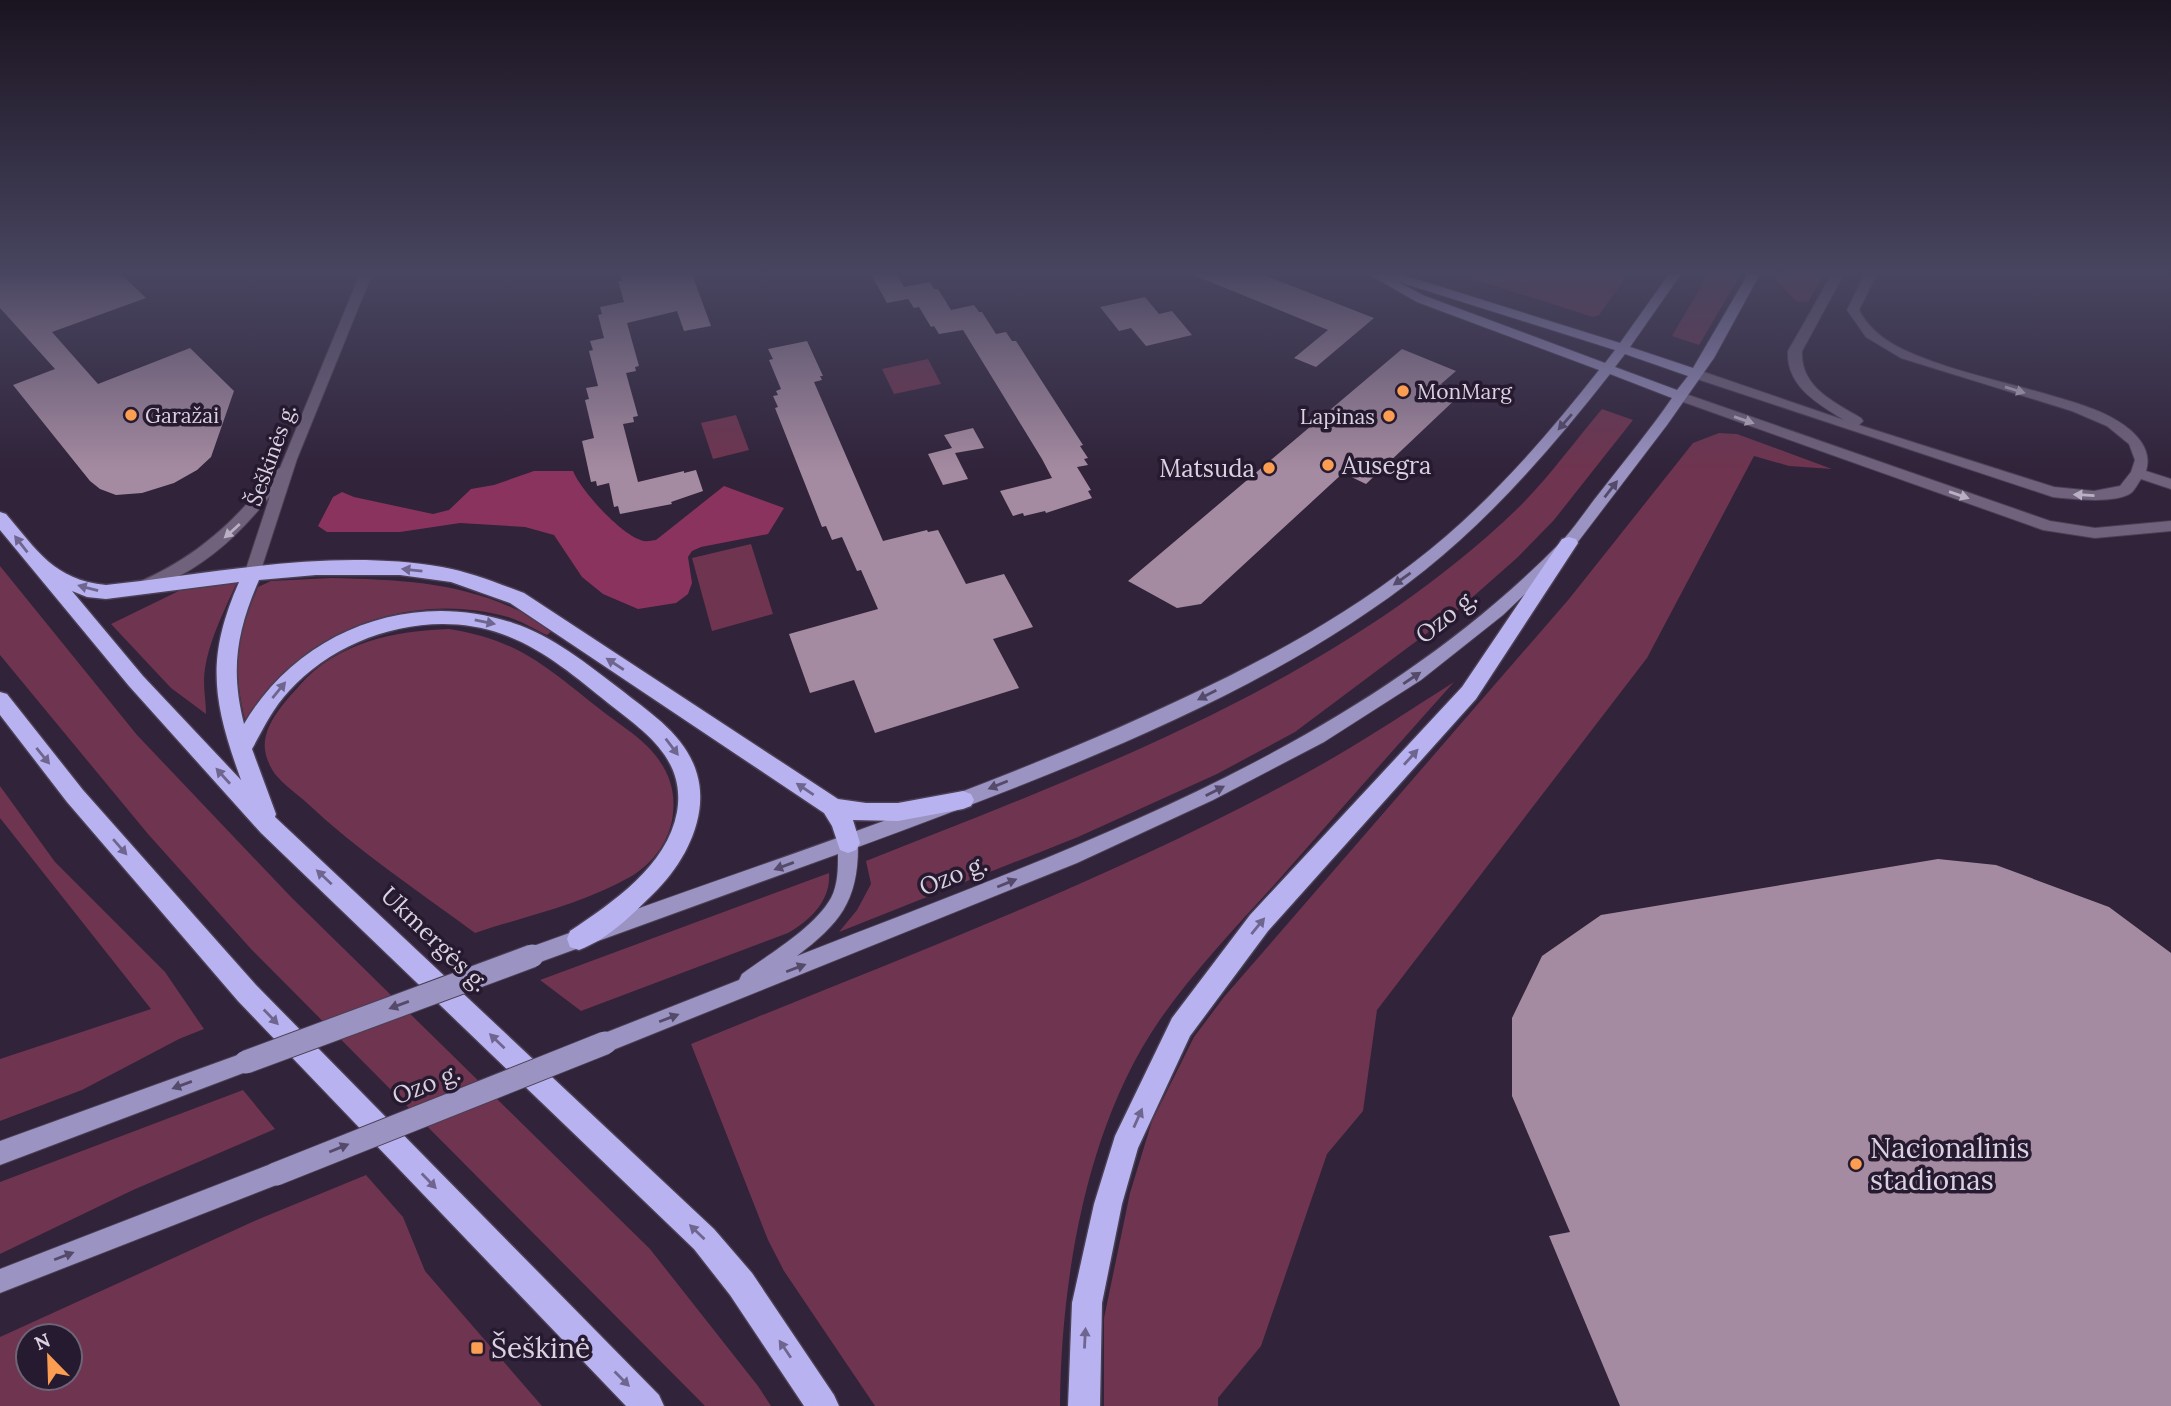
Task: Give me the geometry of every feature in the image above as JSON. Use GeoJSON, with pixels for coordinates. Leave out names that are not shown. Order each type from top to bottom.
{"type":"FeatureCollection","features":[{"type":"Feature","properties":{"kind":"highway","name":"Ukmergės g."},"geometry":{"type":"LineString","coordinates":[[0,518],[136,681],[269,826],[704,1240],[741,1284],[823,1406]]}},
{"type":"Feature","properties":{"kind":"highway"},"geometry":{"type":"LineString","coordinates":[[1084,1406],[1087,1303],[1108,1203],[1125,1146],[1181,1027],[1259,923],[1469,693],[1569,543]]}},
{"type":"Feature","properties":{"kind":"highway"},"geometry":{"type":"LineString","coordinates":[[41,570],[87,590],[106,592],[252,575],[387,569],[442,573],[480,583],[517,598],[832,807],[862,814],[903,813],[963,800]]}},
{"type":"Feature","properties":{"kind":"highway"},"geometry":{"type":"LineString","coordinates":[[252,575],[234,616],[225,668],[227,696],[250,779],[269,826]]}},
{"type":"Feature","properties":{"kind":"highway"},"geometry":{"type":"LineString","coordinates":[[242,747],[262,711],[285,682],[340,642],[371,629],[425,617],[450,617],[487,622],[536,641],[597,682],[663,735],[676,751],[685,769],[689,789],[687,812],[679,836],[659,872],[611,918],[579,939]]}},
{"type":"Feature","properties":{"kind":"highway"},"geometry":{"type":"LineString","coordinates":[[4,710],[75,796],[247,993],[648,1406]]}},
{"type":"Feature","properties":{"kind":"highway"},"geometry":{"type":"LineString","coordinates":[[832,807],[843,823],[849,843]]}},
{"type":"Feature","properties":{"kind":"main road"},"geometry":{"type":"LineString","coordinates":[[1529,340],[1680,396]]}},
{"type":"Feature","properties":{"kind":"main road"},"geometry":{"type":"LineString","coordinates":[[1594,340],[1696,374]]}},
{"type":"Feature","properties":{"kind":"main road"},"geometry":{"type":"LineString","coordinates":[[0,1153],[963,800],[1204,697],[1359,608],[1409,575],[1446,544],[1526,467],[1630,340]]}},
{"type":"Feature","properties":{"kind":"main road","name":"Ozo g."},"geometry":{"type":"LineString","coordinates":[[0,1281],[276,1174],[1070,857],[1206,795],[1318,737],[1415,676],[1497,611],[1569,543],[1696,374],[1716,340]]}},
{"type":"Feature","properties":{"kind":"main road"},"geometry":{"type":"LineString","coordinates":[[732,993],[809,935],[839,903],[848,873],[849,843]]}},
{"type":"Feature","properties":{"kind":"street","name":"Šeškinės g."},"geometry":{"type":"LineString","coordinates":[[252,575],[290,459],[339,340]]}},
{"type":"Feature","properties":{"kind":"street"},"geometry":{"type":"LineString","coordinates":[[1801,340],[1793,361],[1795,372],[1816,396],[1890,440]]}},
{"type":"Feature","properties":{"kind":"street"},"geometry":{"type":"LineString","coordinates":[[1696,374],[2053,492],[2094,496],[2125,490],[2138,473],[2142,460],[2135,443],[2112,423],[2077,408],[1915,359],[1879,340]]}},
{"type":"Feature","properties":{"kind":"street"},"geometry":{"type":"LineString","coordinates":[[1680,396],[2048,526],[2095,533],[2171,526]]}},
{"type":"Feature","properties":{"kind":"street"},"geometry":{"type":"LineString","coordinates":[[137,589],[180,570],[233,532],[251,513],[290,459]]}},
{"type":"Feature","properties":{"kind":"street"},"geometry":{"type":"LineString","coordinates":[[2138,473],[2171,484]]}},
{"type":"Feature","properties":{"kind":"shaded area"},"geometry":{"type":"Polygon","coordinates":[[[1683,340],[1702,340],[1699,345],[1683,340]]]}},
{"type":"Feature","properties":{"kind":"shaded area"},"geometry":{"type":"Polygon","coordinates":[[[928,359],[941,384],[894,394],[882,369],[928,359]]]}},
{"type":"Feature","properties":{"kind":"shaded area"},"geometry":{"type":"Polygon","coordinates":[[[1602,409],[1633,420],[1554,520],[1518,557],[1458,610],[1295,732],[1217,774],[1078,837],[839,932],[857,910],[871,884],[866,861],[1124,756],[1291,673],[1370,625],[1446,571],[1516,510],[1602,409]]]}},
{"type":"Feature","properties":{"kind":"shaded area"},"geometry":{"type":"Polygon","coordinates":[[[736,415],[749,450],[713,459],[701,423],[736,415]]]}},
{"type":"Feature","properties":{"kind":"shaded area"},"geometry":{"type":"Polygon","coordinates":[[[1719,433],[1737,434],[1832,469],[1789,466],[1754,456],[1647,658],[1377,1010],[1363,1111],[1327,1154],[1261,1346],[1218,1398],[1218,1406],[1104,1406],[1104,1318],[1130,1193],[1152,1121],[1194,1037],[1224,997],[1569,599],[1693,443],[1719,433]]]}},
{"type":"Feature","properties":{"kind":"shaded area"},"geometry":{"type":"Polygon","coordinates":[[[534,471],[573,471],[585,490],[614,522],[635,538],[646,541],[656,540],[724,486],[784,508],[768,534],[692,551],[688,557],[692,583],[688,594],[676,603],[638,609],[603,594],[582,577],[554,535],[525,527],[460,523],[400,532],[327,532],[318,526],[333,497],[342,492],[433,514],[449,510],[471,489],[494,485],[534,471]]]}},
{"type":"Feature","properties":{"kind":"shaded area"},"geometry":{"type":"Polygon","coordinates":[[[751,544],[773,614],[712,631],[692,558],[751,544]]]}},
{"type":"Feature","properties":{"kind":"shaded area"},"geometry":{"type":"Polygon","coordinates":[[[0,566],[137,735],[291,897],[650,1249],[771,1406],[705,1406],[251,949],[148,834],[0,655],[0,566]]]}},
{"type":"Feature","properties":{"kind":"shaded area"},"geometry":{"type":"Polygon","coordinates":[[[331,578],[391,580],[473,593],[526,614],[553,630],[547,635],[508,617],[470,610],[432,609],[395,614],[359,625],[326,641],[295,663],[268,689],[245,720],[238,683],[238,652],[245,622],[258,587],[271,581],[331,578]]]}},
{"type":"Feature","properties":{"kind":"shaded area"},"geometry":{"type":"Polygon","coordinates":[[[237,582],[208,655],[204,681],[206,714],[171,688],[111,624],[191,585],[237,582]]]}},
{"type":"Feature","properties":{"kind":"shaded area"},"geometry":{"type":"Polygon","coordinates":[[[449,629],[495,640],[531,658],[631,732],[654,753],[671,785],[674,803],[672,823],[659,850],[638,872],[593,895],[475,933],[347,838],[275,774],[266,753],[267,732],[281,707],[314,671],[349,649],[387,636],[449,629]]]}},
{"type":"Feature","properties":{"kind":"shaded area"},"geometry":{"type":"Polygon","coordinates":[[[1454,682],[1200,968],[1159,1021],[1134,1063],[1113,1108],[1082,1206],[1066,1308],[1060,1406],[875,1406],[784,1271],[768,1240],[691,1044],[1000,918],[1152,851],[1301,776],[1454,682]]]}},
{"type":"Feature","properties":{"kind":"shaded area"},"geometry":{"type":"Polygon","coordinates":[[[0,786],[55,862],[165,972],[204,1029],[179,1039],[82,1090],[0,1121],[0,1059],[151,1009],[0,818],[0,786]]]}},
{"type":"Feature","properties":{"kind":"shaded area"},"geometry":{"type":"Polygon","coordinates":[[[829,873],[827,892],[818,909],[788,933],[581,1011],[540,980],[829,873]]]}},
{"type":"Feature","properties":{"kind":"shaded area"},"geometry":{"type":"Polygon","coordinates":[[[243,1090],[275,1129],[133,1190],[0,1254],[0,1182],[243,1090]]]}},
{"type":"Feature","properties":{"kind":"shaded area"},"geometry":{"type":"Polygon","coordinates":[[[366,1175],[403,1217],[425,1271],[542,1406],[0,1406],[0,1337],[14,1331],[14,1392],[84,1392],[84,1322],[33,1322],[259,1219],[366,1175]]]}},
{"type":"Feature","properties":{"kind":"building","name":"Garažai"},"geometry":{"type":"Polygon","coordinates":[[[29,340],[59,340],[98,384],[190,348],[234,391],[211,457],[197,470],[174,483],[142,493],[116,495],[100,489],[90,481],[13,385],[55,369],[29,340]]]}},
{"type":"Feature","properties":{"kind":"building"},"geometry":{"type":"Polygon","coordinates":[[[632,340],[639,366],[635,367],[636,371],[626,373],[638,416],[633,417],[634,422],[623,424],[638,482],[696,470],[703,491],[671,502],[672,504],[620,514],[618,506],[614,507],[609,483],[597,486],[596,481],[591,482],[582,441],[594,438],[585,400],[589,399],[586,388],[598,386],[589,351],[593,350],[590,341],[632,340]]]}},
{"type":"Feature","properties":{"kind":"building"},"geometry":{"type":"Polygon","coordinates":[[[969,340],[1016,341],[1083,445],[1080,446],[1088,458],[1084,459],[1088,465],[1077,467],[1091,490],[1088,491],[1092,498],[1046,513],[1013,516],[1000,491],[1052,478],[969,340]]]}},
{"type":"Feature","properties":{"kind":"building"},"geometry":{"type":"Polygon","coordinates":[[[1141,340],[1173,340],[1146,346],[1141,340]]]}},
{"type":"Feature","properties":{"kind":"building"},"geometry":{"type":"Polygon","coordinates":[[[1316,340],[1348,340],[1316,367],[1294,358],[1316,340]]]}},
{"type":"Feature","properties":{"kind":"building"},"geometry":{"type":"Polygon","coordinates":[[[807,341],[823,376],[820,376],[822,380],[814,382],[883,541],[927,530],[938,530],[966,584],[1004,574],[1033,627],[993,639],[1019,688],[875,733],[854,680],[810,693],[789,634],[878,609],[861,570],[857,571],[842,537],[832,540],[826,526],[822,527],[775,408],[778,407],[773,396],[778,395],[776,391],[781,389],[769,360],[773,359],[768,349],[807,341]]]}},
{"type":"Feature","properties":{"kind":"building"},"geometry":{"type":"Polygon","coordinates":[[[1402,349],[1456,371],[1441,384],[1462,393],[1366,484],[1343,473],[1201,604],[1177,608],[1128,581],[1402,349]]]}},
{"type":"Feature","properties":{"kind":"building"},"geometry":{"type":"Polygon","coordinates":[[[973,428],[984,448],[955,453],[968,479],[943,485],[928,454],[952,448],[944,435],[973,428]]]}},
{"type":"Feature","properties":{"kind":"building","name":"Nacionalinis stadionas"},"geometry":{"type":"Polygon","coordinates":[[[1938,859],[1996,865],[2109,907],[2171,953],[2171,1406],[1620,1406],[1549,1236],[1570,1232],[1512,1096],[1512,1018],[1542,956],[1601,915],[1938,859]]]}},
{"type":"Feature","properties":{"kind":"place","name":"MonMarg"},"geometry":{"type":"Point","coordinates":[1403,391]}},
{"type":"Feature","properties":{"kind":"place","name":"Garažai"},"geometry":{"type":"Point","coordinates":[131,415]}},
{"type":"Feature","properties":{"kind":"place","name":"Lapinas"},"geometry":{"type":"Point","coordinates":[1389,416]}},
{"type":"Feature","properties":{"kind":"place","name":"Ausegra"},"geometry":{"type":"Point","coordinates":[1328,465]}},
{"type":"Feature","properties":{"kind":"place","name":"Matsuda"},"geometry":{"type":"Point","coordinates":[1269,468]}},
{"type":"Feature","properties":{"kind":"place","name":"Nacionalinis stadionas"},"geometry":{"type":"Point","coordinates":[1856,1164]}},
{"type":"Feature","properties":{"kind":"place","name":"Šeškinė"},"geometry":{"type":"Point","coordinates":[477,1348]}}]}
